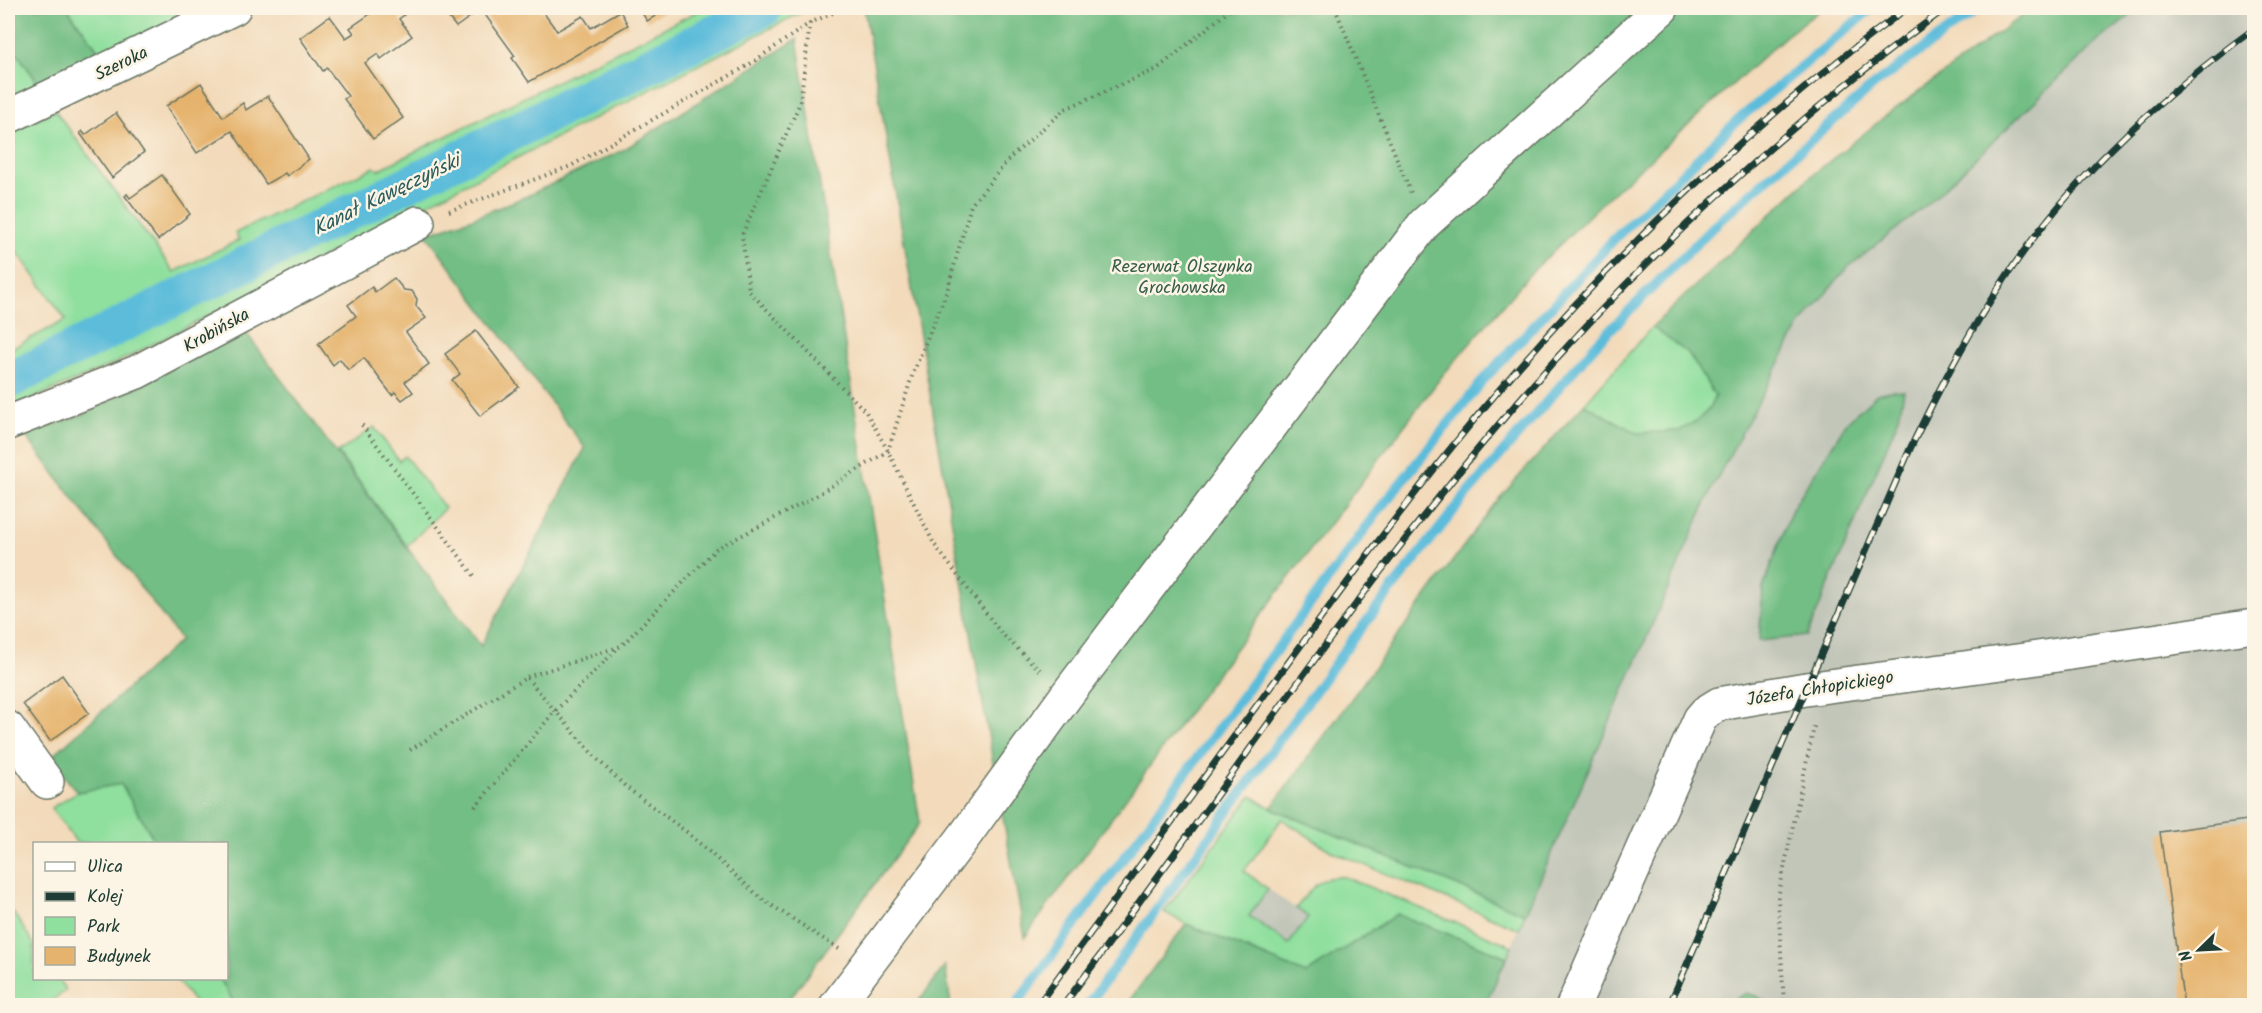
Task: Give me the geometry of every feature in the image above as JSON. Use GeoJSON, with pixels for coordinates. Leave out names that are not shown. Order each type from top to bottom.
{"type":"FeatureCollection","features":[{"type":"Feature","properties":{"kind":"street","name":"Szeroka"},"geometry":{"type":"LineString","coordinates":[[8,117],[234,8]]}},
{"type":"Feature","properties":{"kind":"street"},"geometry":{"type":"LineString","coordinates":[[836,1005],[966,834],[1066,696],[1424,224],[1662,8]]}},
{"type":"Feature","properties":{"kind":"street","name":"Krobińska"},"geometry":{"type":"LineString","coordinates":[[8,423],[137,372],[418,223]]}},
{"type":"Feature","properties":{"kind":"street","name":"Józefa Chłopickiego"},"geometry":{"type":"LineString","coordinates":[[1573,1005],[1682,760],[1706,712],[1719,704],[1822,686],[2024,660],[2254,626]]}},
{"type":"Feature","properties":{"kind":"street"},"geometry":{"type":"LineString","coordinates":[[8,728],[47,782]]}},
{"type":"Feature","properties":{"kind":"path"},"geometry":{"type":"LineString","coordinates":[[418,223],[571,165],[747,66],[810,23],[844,8]]}},
{"type":"Feature","properties":{"kind":"path"},"geometry":{"type":"LineString","coordinates":[[475,807],[555,711],[716,549],[810,500],[888,451],[913,373],[947,291],[971,205],[1011,157],[1065,109],[1157,69],[1232,8]]}},
{"type":"Feature","properties":{"kind":"path"},"geometry":{"type":"LineString","coordinates":[[1335,8],[1424,224]]}},
{"type":"Feature","properties":{"kind":"path"},"geometry":{"type":"LineString","coordinates":[[810,23],[800,103],[742,235],[749,291],[866,412],[934,544],[1001,633],[1066,696]]}},
{"type":"Feature","properties":{"kind":"path"},"geometry":{"type":"LineString","coordinates":[[362,424],[475,577]]}},
{"type":"Feature","properties":{"kind":"path"},"geometry":{"type":"LineString","coordinates":[[410,750],[527,678],[621,646]]}},
{"type":"Feature","properties":{"kind":"path"},"geometry":{"type":"LineString","coordinates":[[527,678],[596,758],[626,788],[688,833],[762,899],[864,966]]}},
{"type":"Feature","properties":{"kind":"path"},"geometry":{"type":"LineString","coordinates":[[1784,1005],[1778,897],[1822,686]]}},
{"type":"Feature","properties":{"kind":"shaded area"},"geometry":{"type":"Polygon","coordinates":[[[2140,8],[2254,8],[2254,1005],[1485,1006],[1714,484],[1800,325],[1846,269],[1929,203],[2097,42],[2140,8]]]}},
{"type":"Feature","properties":{"kind":"shaded area"},"geometry":{"type":"Polygon","coordinates":[[[1268,889],[1308,917],[1289,944],[1249,916],[1268,889]]]}},
{"type":"Feature","properties":{"kind":"green space"},"geometry":{"type":"Polygon","coordinates":[[[8,8],[67,8],[104,58],[42,88],[8,41],[8,8]]]}},
{"type":"Feature","properties":{"kind":"green space"},"geometry":{"type":"Polygon","coordinates":[[[67,8],[210,8],[104,58],[67,8]]]}},
{"type":"Feature","properties":{"kind":"green space"},"geometry":{"type":"Polygon","coordinates":[[[704,8],[810,8],[116,363],[8,409],[8,350],[66,320],[8,239],[8,133],[55,110],[174,272],[239,240],[235,233],[374,167],[378,170],[704,8]]]}},
{"type":"Feature","properties":{"kind":"green space","name":"Rezerwat Olszynka Grochowska"},"geometry":{"type":"Polygon","coordinates":[[[864,8],[1823,8],[1786,36],[1603,202],[1529,275],[1442,376],[1233,652],[1025,937],[864,8]]]}},
{"type":"Feature","properties":{"kind":"green space"},"geometry":{"type":"Polygon","coordinates":[[[2032,8],[2140,8],[2097,42],[1929,203],[1846,269],[1800,325],[1714,484],[1525,914],[1271,808],[1496,502],[1584,404],[1637,433],[1679,431],[1698,420],[1709,409],[1715,396],[1689,354],[1652,327],[1811,176],[1887,115],[2032,8]]]}},
{"type":"Feature","properties":{"kind":"green space"},"geometry":{"type":"Polygon","coordinates":[[[797,39],[920,823],[785,1005],[235,1005],[221,980],[228,980],[228,842],[155,842],[121,784],[77,792],[50,758],[181,640],[25,435],[85,414],[244,330],[481,646],[585,448],[426,234],[527,196],[625,149],[797,39]]]}},
{"type":"Feature","properties":{"kind":"green space"},"geometry":{"type":"Polygon","coordinates":[[[8,41],[42,88],[8,105],[8,41]]]}},
{"type":"Feature","properties":{"kind":"green space"},"geometry":{"type":"Polygon","coordinates":[[[1652,327],[1689,354],[1715,396],[1709,409],[1698,420],[1680,431],[1637,433],[1584,404],[1652,327]]]}},
{"type":"Feature","properties":{"kind":"green space"},"geometry":{"type":"Polygon","coordinates":[[[1892,390],[1904,391],[1899,417],[1807,636],[1759,641],[1763,588],[1792,509],[1847,422],[1877,394],[1892,390]]]}},
{"type":"Feature","properties":{"kind":"green space"},"geometry":{"type":"Polygon","coordinates":[[[374,427],[399,461],[405,456],[445,508],[407,546],[338,453],[374,427]]]}},
{"type":"Feature","properties":{"kind":"green space"},"geometry":{"type":"Polygon","coordinates":[[[121,784],[155,842],[76,842],[51,808],[77,792],[121,784]]]}},
{"type":"Feature","properties":{"kind":"green space"},"geometry":{"type":"Polygon","coordinates":[[[1251,796],[1271,808],[1525,914],[1519,929],[1331,851],[1282,819],[1244,871],[1268,889],[1249,916],[1289,944],[1308,917],[1296,908],[1306,895],[1328,878],[1345,877],[1512,946],[1507,957],[1397,914],[1306,974],[1186,924],[1164,912],[1251,796]]]}},
{"type":"Feature","properties":{"kind":"green space"},"geometry":{"type":"Polygon","coordinates":[[[8,905],[33,942],[33,980],[59,980],[66,990],[47,1005],[8,1005],[8,905]]]}},
{"type":"Feature","properties":{"kind":"green space"},"geometry":{"type":"Polygon","coordinates":[[[1397,914],[1507,957],[1485,1005],[1126,1005],[1186,924],[1306,974],[1397,914]]]}},
{"type":"Feature","properties":{"kind":"green space"},"geometry":{"type":"Polygon","coordinates":[[[945,966],[951,1005],[916,1005],[945,966]]]}},
{"type":"Feature","properties":{"kind":"green space"},"geometry":{"type":"Polygon","coordinates":[[[177,980],[221,980],[235,1005],[196,1005],[177,980]]]}},
{"type":"Feature","properties":{"kind":"green space"},"geometry":{"type":"Polygon","coordinates":[[[1746,993],[1758,997],[1770,1005],[1726,1005],[1746,993]]]}},
{"type":"Feature","properties":{"kind":"building"},"geometry":{"type":"Polygon","coordinates":[[[379,8],[398,8],[404,15],[399,19],[412,36],[381,59],[378,54],[365,63],[403,118],[373,139],[344,99],[348,96],[327,68],[323,71],[300,38],[330,16],[346,38],[354,33],[350,28],[379,8]]]}},
{"type":"Feature","properties":{"kind":"building"},"geometry":{"type":"Polygon","coordinates":[[[441,8],[540,8],[557,31],[583,16],[591,28],[620,11],[628,25],[529,82],[512,58],[515,56],[481,9],[456,27],[441,8]]]}},
{"type":"Feature","properties":{"kind":"building"},"geometry":{"type":"Polygon","coordinates":[[[639,8],[669,8],[647,21],[639,8]]]}},
{"type":"Feature","properties":{"kind":"building"},"geometry":{"type":"Polygon","coordinates":[[[201,83],[223,117],[243,103],[246,110],[268,96],[309,159],[287,176],[285,173],[266,184],[232,131],[197,153],[166,106],[201,83]]]}},
{"type":"Feature","properties":{"kind":"building"},"geometry":{"type":"Polygon","coordinates":[[[116,113],[144,152],[112,178],[80,133],[82,131],[85,135],[116,113]]]}},
{"type":"Feature","properties":{"kind":"building"},"geometry":{"type":"Polygon","coordinates":[[[162,175],[190,214],[158,240],[125,196],[127,194],[130,198],[162,175]]]}},
{"type":"Feature","properties":{"kind":"building"},"geometry":{"type":"Polygon","coordinates":[[[394,278],[404,290],[412,291],[417,299],[416,306],[426,318],[406,332],[429,364],[405,382],[413,392],[402,400],[395,392],[392,395],[364,358],[348,370],[340,359],[333,365],[318,344],[356,316],[348,305],[372,287],[375,292],[394,278]]]}},
{"type":"Feature","properties":{"kind":"building"},"geometry":{"type":"Polygon","coordinates":[[[476,331],[519,387],[480,416],[452,380],[460,374],[445,354],[476,331]]]}},
{"type":"Feature","properties":{"kind":"building"},"geometry":{"type":"Polygon","coordinates":[[[62,675],[89,713],[50,741],[23,704],[62,675]]]}},
{"type":"Feature","properties":{"kind":"building"},"geometry":{"type":"Polygon","coordinates":[[[2254,819],[2254,1006],[2184,1006],[2160,832],[2254,819]]]}},
{"type":"Feature","properties":{"kind":"waterway","name":"Kanał Kawęczyński"},"geometry":{"type":"LineString","coordinates":[[8,381],[765,8]]}},
{"type":"Feature","properties":{"kind":"waterway"},"geometry":{"type":"LineString","coordinates":[[1015,1006],[1382,506],[1486,377],[1615,238],[1739,119],[1872,8]]}},
{"type":"Feature","properties":{"kind":"waterway"},"geometry":{"type":"LineString","coordinates":[[1087,1006],[1352,640],[1467,494],[1598,342],[1718,222],[1874,85],[1979,8]]}},
{"type":"Feature","properties":{"kind":"railway"},"geometry":{"type":"LineString","coordinates":[[1037,1006],[1381,537],[1494,396],[1589,290],[1689,190],[1796,96],[1907,8]]}},
{"type":"Feature","properties":{"kind":"railway"},"geometry":{"type":"LineString","coordinates":[[1063,1006],[1375,579],[1467,462],[1549,366],[1601,310],[1710,202],[1825,102],[1946,8]]}},
{"type":"Feature","properties":{"kind":"railway"},"geometry":{"type":"LineString","coordinates":[[1669,1006],[1910,449],[1982,314],[2035,236],[2091,170],[2153,110],[2254,29]]}}]}
